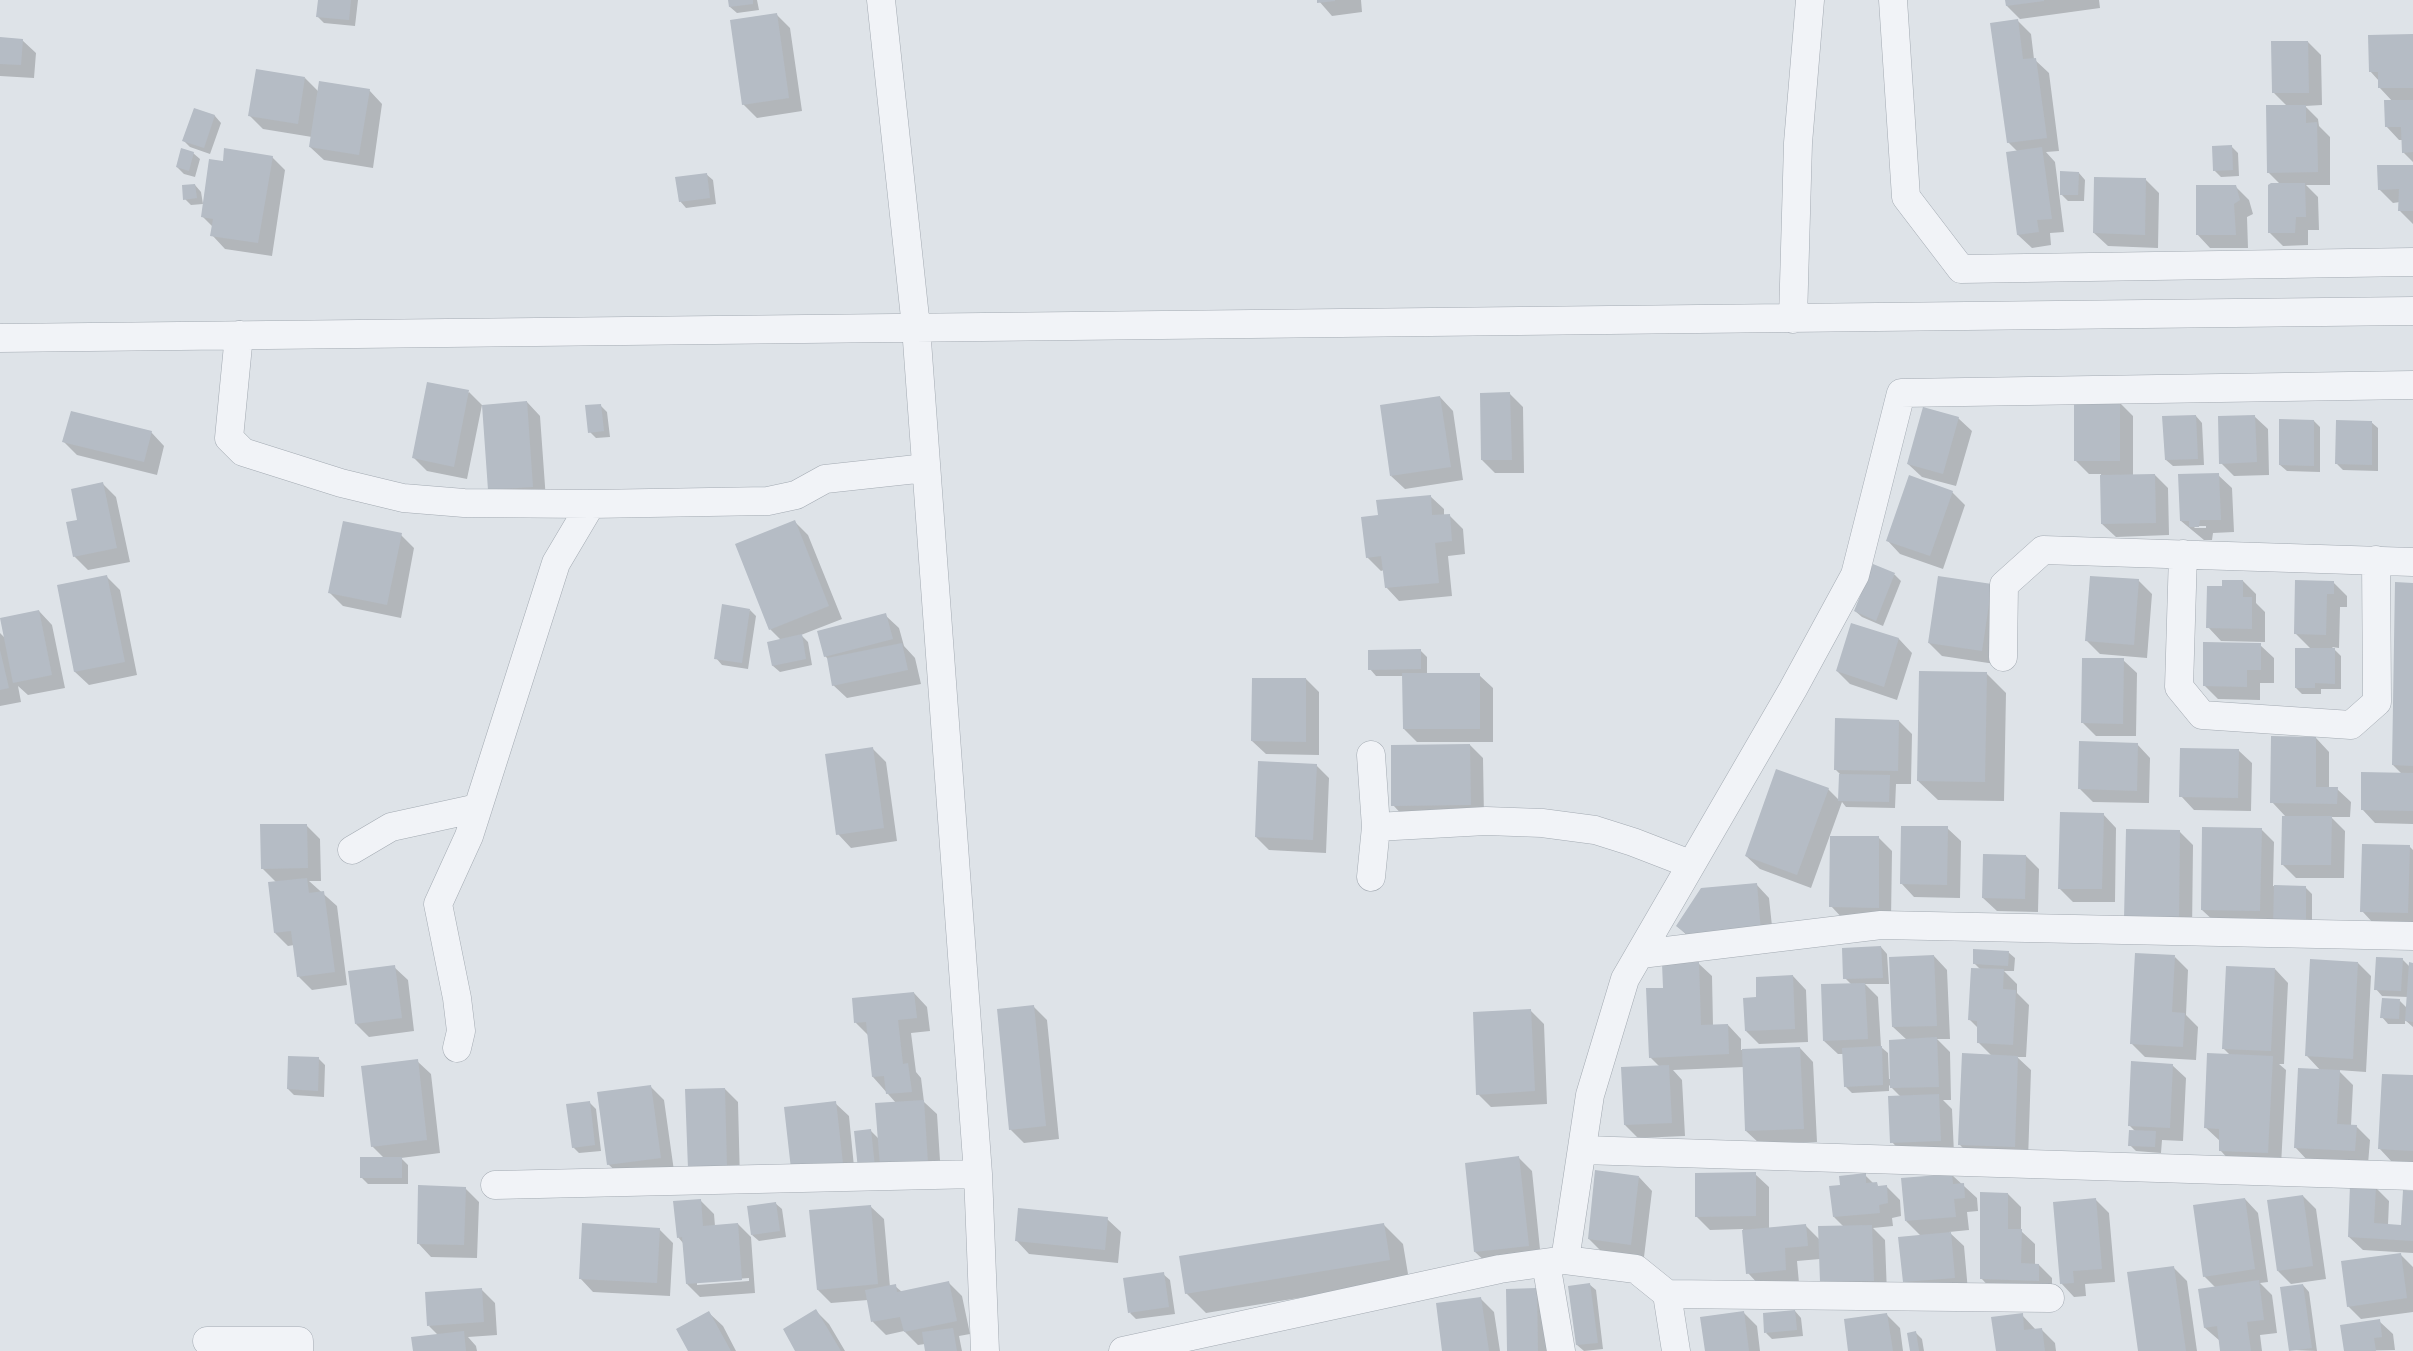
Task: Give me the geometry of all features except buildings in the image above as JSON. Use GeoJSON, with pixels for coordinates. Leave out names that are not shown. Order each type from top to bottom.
{"type":"FeatureCollection","features":[{"type":"Feature","properties":{"kind":"street"},"geometry":{"type":"LineString","coordinates":[[881,0],[916,327],[978,1174],[985,1351]]}},
{"type":"Feature","properties":{"kind":"street"},"geometry":{"type":"LineString","coordinates":[[1793,319],[1798,143],[1810,0]]}},
{"type":"Feature","properties":{"kind":"street"},"geometry":{"type":"LineString","coordinates":[[1893,0],[1906,197],[1962,269],[2413,262]]}},
{"type":"Feature","properties":{"kind":"street"},"geometry":{"type":"LineString","coordinates":[[2,345],[238,335],[2413,311]]}},
{"type":"Feature","properties":{"kind":"street"},"geometry":{"type":"LineString","coordinates":[[238,335],[228,438],[244,452],[340,483],[403,498],[464,503],[591,504],[768,501],[796,495],[825,479],[926,468]]}},
{"type":"Feature","properties":{"kind":"street"},"geometry":{"type":"LineString","coordinates":[[1561,1351],[1555,1261],[1582,1150],[1590,1095],[1625,979],[1793,689],[1855,575],[1902,393],[2413,385]]}},
{"type":"Feature","properties":{"kind":"street"},"geometry":{"type":"LineString","coordinates":[[457,1048],[461,1031],[457,998],[438,904],[469,836],[556,563],[591,504]]}},
{"type":"Feature","properties":{"kind":"street"},"geometry":{"type":"LineString","coordinates":[[2003,657],[2004,585],[2043,550],[2413,562]]}},
{"type":"Feature","properties":{"kind":"street"},"geometry":{"type":"LineString","coordinates":[[2183,554],[2179,687],[2202,716],[2351,725],[2377,702],[2376,560]]}},
{"type":"Feature","properties":{"kind":"street"},"geometry":{"type":"LineString","coordinates":[[1371,755],[1376,828],[1371,877]]}},
{"type":"Feature","properties":{"kind":"street"},"geometry":{"type":"LineString","coordinates":[[352,850],[391,827],[478,808]]}},
{"type":"Feature","properties":{"kind":"street"},"geometry":{"type":"LineString","coordinates":[[1376,828],[1486,821],[1542,822],[1595,830],[1633,842],[1690,864]]}},
{"type":"Feature","properties":{"kind":"street"},"geometry":{"type":"LineString","coordinates":[[1641,954],[1881,925],[2413,936]]}},
{"type":"Feature","properties":{"kind":"street"},"geometry":{"type":"LineString","coordinates":[[1582,1150],[2413,1176]]}},
{"type":"Feature","properties":{"kind":"street"},"geometry":{"type":"LineString","coordinates":[[495,1186],[978,1174]]}},
{"type":"Feature","properties":{"kind":"street"},"geometry":{"type":"LineString","coordinates":[[1123,1351],[1500,1269],[1555,1261],[1636,1270],[1667,1294],[2050,1298]]}},
{"type":"Feature","properties":{"kind":"street"},"geometry":{"type":"LineString","coordinates":[[1667,1294],[1676,1351]]}},
{"type":"Feature","properties":{"kind":"street"},"geometry":{"type":"LineString","coordinates":[[207,1341],[299,1341],[300,1351]]}}]}
